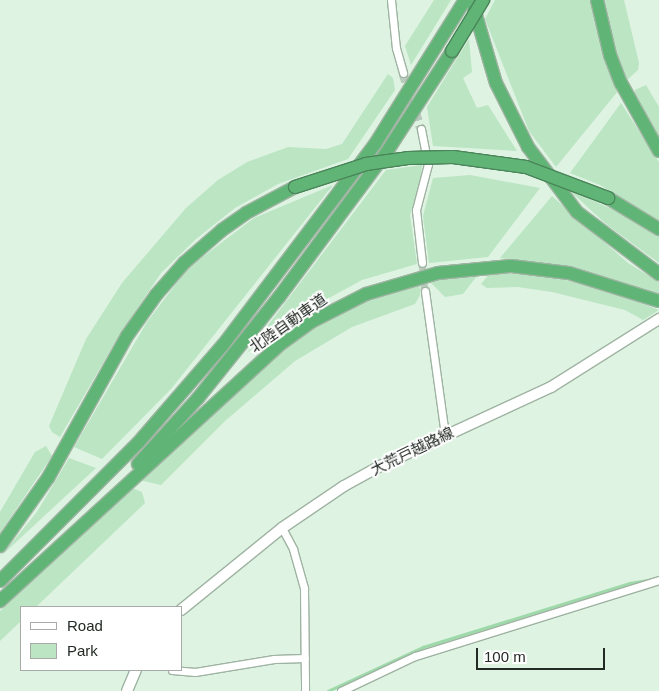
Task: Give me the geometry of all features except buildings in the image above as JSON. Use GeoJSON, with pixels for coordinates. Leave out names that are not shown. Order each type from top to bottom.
{"type":"FeatureCollection","features":[{"type":"Feature","properties":{"kind":"highway","name":"北陸自動車道"},"geometry":{"type":"LineString","coordinates":[[0,581],[138,443],[223,345],[375,144],[465,0]]}},
{"type":"Feature","properties":{"kind":"highway"},"geometry":{"type":"LineString","coordinates":[[472,0],[496,83],[528,147],[577,212],[659,274]]}},
{"type":"Feature","properties":{"kind":"highway","name":"北陸自動車道"},"geometry":{"type":"LineString","coordinates":[[34,569],[150,452],[235,355],[388,150],[483,0]]}},
{"type":"Feature","properties":{"kind":"highway"},"geometry":{"type":"LineString","coordinates":[[597,0],[608,47],[621,83],[659,151]]}},
{"type":"Feature","properties":{"kind":"highway"},"geometry":{"type":"LineString","coordinates":[[0,546],[71,441],[127,336],[170,278],[222,230],[262,203],[295,187],[366,164],[446,157],[526,167],[608,198],[659,229]]}},
{"type":"Feature","properties":{"kind":"highway","name":"北陸自動車道"},"geometry":{"type":"LineString","coordinates":[[0,601],[278,346],[311,322],[366,294],[438,273],[511,266],[569,273],[659,301]]}},
{"type":"Feature","properties":{"kind":"main road","name":"大荒戸越路線"},"geometry":{"type":"LineString","coordinates":[[182,609],[282,528],[362,475],[566,379],[659,319]]}},
{"type":"Feature","properties":{"kind":"main road"},"geometry":{"type":"LineString","coordinates":[[127,691],[136,671]]}},
{"type":"Feature","properties":{"kind":"street"},"geometry":{"type":"LineString","coordinates":[[391,0],[396,48],[403,73]]}},
{"type":"Feature","properties":{"kind":"street"},"geometry":{"type":"LineString","coordinates":[[421,129],[428,164],[416,210],[422,263]]}},
{"type":"Feature","properties":{"kind":"street"},"geometry":{"type":"LineString","coordinates":[[425,292],[445,436]]}},
{"type":"Feature","properties":{"kind":"street"},"geometry":{"type":"LineString","coordinates":[[282,528],[293,549],[304,588],[305,691]]}},
{"type":"Feature","properties":{"kind":"street"},"geometry":{"type":"LineString","coordinates":[[341,691],[415,656],[659,580]]}},
{"type":"Feature","properties":{"kind":"street"},"geometry":{"type":"LineString","coordinates":[[182,671],[195,672],[274,659],[306,658]]}},
{"type":"Feature","properties":{"kind":"green space"},"geometry":{"type":"Polygon","coordinates":[[[434,0],[451,0],[411,65],[405,46],[434,0]]]}},
{"type":"Feature","properties":{"kind":"green space"},"geometry":{"type":"Polygon","coordinates":[[[495,0],[593,0],[599,35],[618,91],[556,167],[529,131],[485,19],[495,0]]]}},
{"type":"Feature","properties":{"kind":"green space"},"geometry":{"type":"Polygon","coordinates":[[[604,0],[624,0],[639,63],[638,70],[627,80],[612,42],[604,0]]]}},
{"type":"Feature","properties":{"kind":"green space"},"geometry":{"type":"Polygon","coordinates":[[[469,39],[472,72],[463,78],[477,108],[488,105],[517,151],[433,146],[427,107],[469,39]]]}},
{"type":"Feature","properties":{"kind":"green space"},"geometry":{"type":"Polygon","coordinates":[[[388,74],[393,78],[395,90],[348,159],[278,184],[235,208],[196,239],[161,273],[117,339],[60,437],[52,432],[49,426],[86,339],[122,283],[186,208],[218,180],[247,162],[288,147],[326,149],[342,144],[388,74]]]}},
{"type":"Feature","properties":{"kind":"green space"},"geometry":{"type":"Polygon","coordinates":[[[646,85],[659,107],[659,138],[634,96],[635,90],[646,85]]]}},
{"type":"Feature","properties":{"kind":"green space"},"geometry":{"type":"Polygon","coordinates":[[[621,103],[659,162],[659,221],[600,185],[570,173],[621,103]]]}},
{"type":"Feature","properties":{"kind":"green space"},"geometry":{"type":"Polygon","coordinates":[[[422,165],[421,180],[410,215],[417,264],[362,280],[285,322],[247,353],[386,170],[422,165]]]}},
{"type":"Feature","properties":{"kind":"green space"},"geometry":{"type":"Polygon","coordinates":[[[470,175],[540,188],[488,257],[429,263],[423,216],[433,178],[470,175]]]}},
{"type":"Feature","properties":{"kind":"green space"},"geometry":{"type":"Polygon","coordinates":[[[333,185],[171,389],[102,459],[74,447],[147,322],[188,268],[254,218],[333,185]]]}},
{"type":"Feature","properties":{"kind":"green space"},"geometry":{"type":"Polygon","coordinates":[[[568,189],[618,212],[659,236],[659,263],[606,224],[568,189]]]}},
{"type":"Feature","properties":{"kind":"green space"},"geometry":{"type":"Polygon","coordinates":[[[552,196],[628,263],[659,282],[659,295],[571,267],[500,258],[552,196]]]}},
{"type":"Feature","properties":{"kind":"green space"},"geometry":{"type":"Polygon","coordinates":[[[490,273],[541,275],[603,288],[659,310],[643,320],[625,310],[552,292],[518,287],[487,288],[481,284],[490,273]]]}},
{"type":"Feature","properties":{"kind":"green space"},"geometry":{"type":"Polygon","coordinates":[[[454,276],[477,276],[463,294],[445,297],[429,281],[454,276]]]}},
{"type":"Feature","properties":{"kind":"green space"},"geometry":{"type":"Polygon","coordinates":[[[420,284],[420,295],[415,304],[352,327],[295,361],[225,421],[161,485],[139,480],[280,350],[314,326],[366,300],[420,284]]]}},
{"type":"Feature","properties":{"kind":"green space"},"geometry":{"type":"Polygon","coordinates":[[[46,446],[52,456],[0,533],[0,512],[35,452],[46,446]]]}},
{"type":"Feature","properties":{"kind":"green space"},"geometry":{"type":"Polygon","coordinates":[[[69,458],[96,468],[0,557],[37,512],[69,458]]]}},
{"type":"Feature","properties":{"kind":"green space"},"geometry":{"type":"Polygon","coordinates":[[[132,488],[142,492],[145,503],[37,606],[20,606],[20,622],[0,641],[0,611],[132,488]]]}},
{"type":"Feature","properties":{"kind":"waterway"},"geometry":{"type":"LineString","coordinates":[[328,691],[423,647],[630,583],[659,578]]}},
{"type":"Feature","properties":{"kind":"tunnel"},"geometry":{"type":"LineString","coordinates":[[403,73],[421,129]]}},
{"type":"Feature","properties":{"kind":"tunnel"},"geometry":{"type":"LineString","coordinates":[[422,263],[425,291]]}}]}
